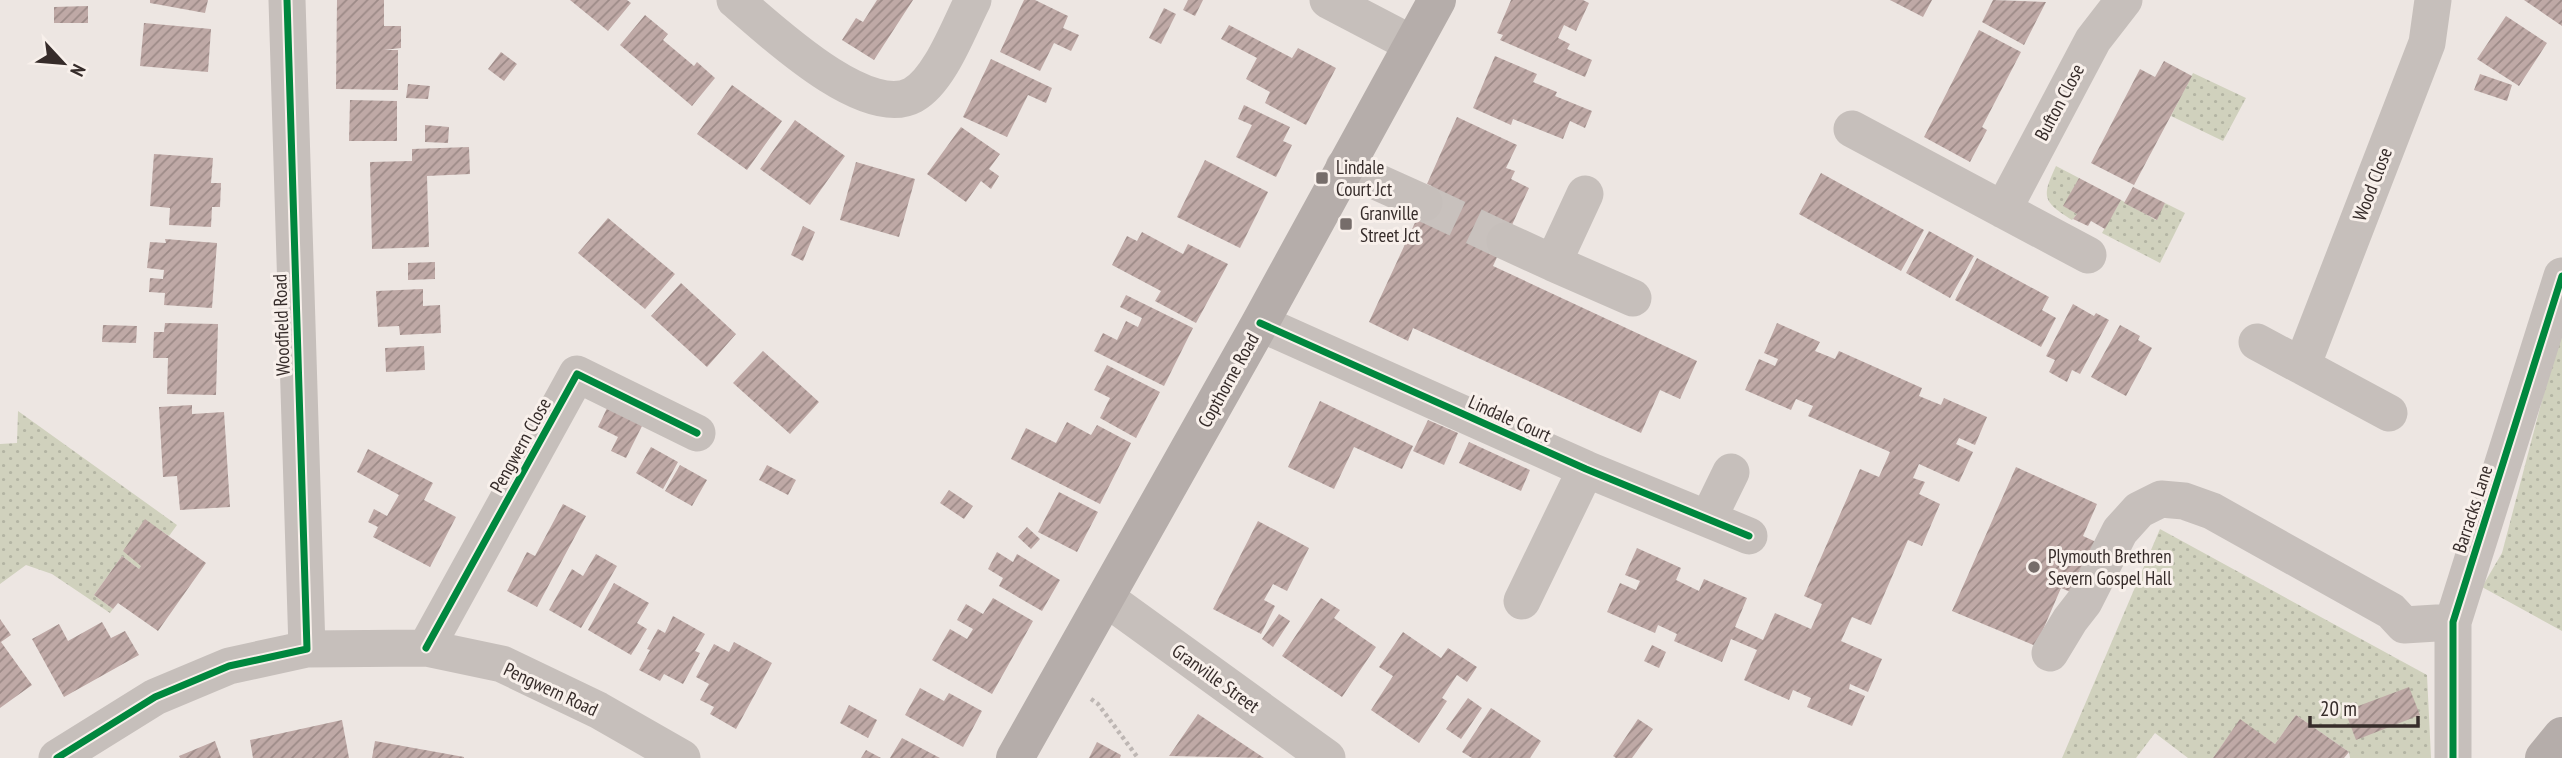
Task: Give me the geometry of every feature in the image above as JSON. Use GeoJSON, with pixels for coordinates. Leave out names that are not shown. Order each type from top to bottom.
{"type":"FeatureCollection","features":[{"type":"Feature","properties":{"kind":"main road","name":"Copthorne Road"},"geometry":{"type":"LineString","coordinates":[[1015,758],[1062,678],[1437,0]]}},
{"type":"Feature","properties":{"kind":"main road"},"geometry":{"type":"LineString","coordinates":[[2544,758],[2562,736]]}},
{"type":"Feature","properties":{"kind":"street","name":"Woodfield Road"},"geometry":{"type":"LineString","coordinates":[[287,0],[307,649]]}},
{"type":"Feature","properties":{"kind":"street"},"geometry":{"type":"LineString","coordinates":[[735,0],[795,51],[838,80],[872,97],[897,100],[914,94],[936,73],[974,0]]}},
{"type":"Feature","properties":{"kind":"street"},"geometry":{"type":"LineString","coordinates":[[1328,0],[1412,44]]}},
{"type":"Feature","properties":{"kind":"street","name":"Bufton Close"},"geometry":{"type":"LineString","coordinates":[[2003,209],[2093,40],[2124,0]]}},
{"type":"Feature","properties":{"kind":"street","name":"Wood Close"},"geometry":{"type":"LineString","coordinates":[[2302,366],[2427,43],[2433,0]]}},
{"type":"Feature","properties":{"kind":"street"},"geometry":{"type":"LineString","coordinates":[[1852,129],[2088,255]]}},
{"type":"Feature","properties":{"kind":"street"},"geometry":{"type":"LineString","coordinates":[[1345,167],[1424,203]]}},
{"type":"Feature","properties":{"kind":"street"},"geometry":{"type":"LineString","coordinates":[[1553,263],[1585,194]]}},
{"type":"Feature","properties":{"kind":"street"},"geometry":{"type":"LineString","coordinates":[[1505,241],[1633,298]]}},
{"type":"Feature","properties":{"kind":"street","name":"Barracks Lane"},"geometry":{"type":"LineString","coordinates":[[2454,758],[2453,622],[2562,276]]}},
{"type":"Feature","properties":{"kind":"street","name":"Lindale Court"},"geometry":{"type":"LineString","coordinates":[[1259,323],[1586,469],[1749,536]]}},
{"type":"Feature","properties":{"kind":"street"},"geometry":{"type":"LineString","coordinates":[[2257,342],[2389,413]]}},
{"type":"Feature","properties":{"kind":"street","name":"Pengwern Close"},"geometry":{"type":"LineString","coordinates":[[426,648],[577,374],[697,433]]}},
{"type":"Feature","properties":{"kind":"street"},"geometry":{"type":"LineString","coordinates":[[1522,601],[1586,469]]}},
{"type":"Feature","properties":{"kind":"street"},"geometry":{"type":"LineString","coordinates":[[1708,519],[1731,472]]}},
{"type":"Feature","properties":{"kind":"street"},"geometry":{"type":"LineString","coordinates":[[2050,653],[2084,602],[2120,531],[2139,510],[2161,499],[2184,501],[2212,511],[2391,611],[2404,625],[2453,622]]}},
{"type":"Feature","properties":{"kind":"street","name":"Granville Street"},"geometry":{"type":"LineString","coordinates":[[1105,598],[1327,758]]}},
{"type":"Feature","properties":{"kind":"street","name":"Pengwern Road"},"geometry":{"type":"LineString","coordinates":[[57,758],[155,697],[229,666],[307,649],[426,648],[502,664],[598,710],[682,758]]}},
{"type":"Feature","properties":{"kind":"path"},"geometry":{"type":"LineString","coordinates":[[1062,678],[1098,704],[1138,758]]}},
{"type":"Feature","properties":{"kind":"green space"},"geometry":{"type":"Polygon","coordinates":[[[2193,73],[2246,98],[2223,141],[2171,116],[2193,73]]]}},
{"type":"Feature","properties":{"kind":"green space"},"geometry":{"type":"Polygon","coordinates":[[[2056,166],[2079,178],[2064,206],[2077,214],[2072,220],[2055,208],[2048,198],[2048,185],[2056,166]]]}},
{"type":"Feature","properties":{"kind":"green space"},"geometry":{"type":"Polygon","coordinates":[[[2121,200],[2156,220],[2165,203],[2185,213],[2160,263],[2102,233],[2121,200]]]}},
{"type":"Feature","properties":{"kind":"green space"},"geometry":{"type":"Polygon","coordinates":[[[2562,324],[2562,631],[2482,587],[2502,553],[2562,324]]]}},
{"type":"Feature","properties":{"kind":"green space"},"geometry":{"type":"Polygon","coordinates":[[[18,411],[177,525],[169,536],[145,520],[139,569],[122,556],[94,595],[113,609],[110,613],[52,574],[26,565],[0,584],[0,444],[17,443],[18,411]]]}},
{"type":"Feature","properties":{"kind":"green space"},"geometry":{"type":"Polygon","coordinates":[[[2160,529],[2427,675],[2431,758],[2350,758],[2349,752],[2296,715],[2275,744],[2240,720],[2213,758],[2188,758],[2155,733],[2136,758],[2062,758],[2160,529]]]}},
{"type":"Feature","properties":{"kind":"building"},"geometry":{"type":"Polygon","coordinates":[[[150,0],[208,0],[205,13],[150,3],[150,0]]]}},
{"type":"Feature","properties":{"kind":"building"},"geometry":{"type":"Polygon","coordinates":[[[337,0],[384,0],[384,26],[401,26],[401,48],[384,50],[398,50],[398,90],[336,89],[337,0]]]}},
{"type":"Feature","properties":{"kind":"building"},"geometry":{"type":"Polygon","coordinates":[[[570,0],[627,0],[631,3],[608,31],[570,0]]]}},
{"type":"Feature","properties":{"kind":"building"},"geometry":{"type":"Polygon","coordinates":[[[877,0],[913,0],[874,60],[842,40],[856,18],[863,22],[877,0]]]}},
{"type":"Feature","properties":{"kind":"building"},"geometry":{"type":"Polygon","coordinates":[[[1024,0],[1035,0],[1068,16],[1063,28],[1079,35],[1071,51],[1054,43],[1040,71],[1000,52],[1024,0]]]}},
{"type":"Feature","properties":{"kind":"building"},"geometry":{"type":"Polygon","coordinates":[[[1188,0],[1203,0],[1195,16],[1183,10],[1188,0]]]}},
{"type":"Feature","properties":{"kind":"building"},"geometry":{"type":"Polygon","coordinates":[[[1511,0],[1583,0],[1589,3],[1576,31],[1564,25],[1558,38],[1570,44],[1567,49],[1592,60],[1585,77],[1500,40],[1503,35],[1497,33],[1511,0]]]}},
{"type":"Feature","properties":{"kind":"building"},"geometry":{"type":"Polygon","coordinates":[[[1890,0],[1932,0],[1923,17],[1890,0]]]}},
{"type":"Feature","properties":{"kind":"building"},"geometry":{"type":"Polygon","coordinates":[[[1993,0],[2046,2],[2024,45],[1982,22],[1993,0]]]}},
{"type":"Feature","properties":{"kind":"building"},"geometry":{"type":"Polygon","coordinates":[[[2524,0],[2562,0],[2562,26],[2524,0]]]}},
{"type":"Feature","properties":{"kind":"building"},"geometry":{"type":"Polygon","coordinates":[[[88,6],[88,23],[54,23],[54,7],[88,6]]]}},
{"type":"Feature","properties":{"kind":"building"},"geometry":{"type":"Polygon","coordinates":[[[1164,8],[1176,14],[1161,44],[1149,38],[1164,8]]]}},
{"type":"Feature","properties":{"kind":"building"},"geometry":{"type":"Polygon","coordinates":[[[645,15],[668,34],[663,40],[694,66],[697,62],[715,78],[692,106],[620,45],[645,15]]]}},
{"type":"Feature","properties":{"kind":"building"},"geometry":{"type":"Polygon","coordinates":[[[2506,16],[2547,43],[2519,86],[2477,59],[2506,16]]]}},
{"type":"Feature","properties":{"kind":"building"},"geometry":{"type":"Polygon","coordinates":[[[144,23],[211,29],[208,72],[140,66],[144,23]]]}},
{"type":"Feature","properties":{"kind":"building"},"geometry":{"type":"Polygon","coordinates":[[[1229,25],[1292,58],[1298,48],[1336,68],[1306,125],[1265,103],[1270,92],[1246,79],[1257,58],[1221,39],[1229,25]]]}},
{"type":"Feature","properties":{"kind":"building"},"geometry":{"type":"Polygon","coordinates":[[[1979,30],[2021,52],[1982,127],[1987,130],[1970,162],[1924,137],[1979,30]]]}},
{"type":"Feature","properties":{"kind":"building"},"geometry":{"type":"Polygon","coordinates":[[[501,52],[517,64],[504,81],[488,69],[501,52]]]}},
{"type":"Feature","properties":{"kind":"building"},"geometry":{"type":"Polygon","coordinates":[[[1495,56],[1537,74],[1533,82],[1557,92],[1555,96],[1592,111],[1585,128],[1570,121],[1563,139],[1513,119],[1511,125],[1473,108],[1495,56]]]}},
{"type":"Feature","properties":{"kind":"building"},"geometry":{"type":"Polygon","coordinates":[[[991,59],[1052,88],[1046,103],[1028,95],[1007,137],[963,117],[991,59]]]}},
{"type":"Feature","properties":{"kind":"building"},"geometry":{"type":"Polygon","coordinates":[[[2164,61],[2192,76],[2134,185],[2091,163],[2140,69],[2155,77],[2164,61]]]}},
{"type":"Feature","properties":{"kind":"building"},"geometry":{"type":"Polygon","coordinates":[[[2480,74],[2512,85],[2507,101],[2474,90],[2480,74]]]}},
{"type":"Feature","properties":{"kind":"building"},"geometry":{"type":"Polygon","coordinates":[[[408,84],[430,86],[428,99],[406,98],[408,84]]]}},
{"type":"Feature","properties":{"kind":"building"},"geometry":{"type":"Polygon","coordinates":[[[732,85],[782,121],[747,170],[697,134],[732,85]]]}},
{"type":"Feature","properties":{"kind":"building"},"geometry":{"type":"Polygon","coordinates":[[[350,100],[397,101],[397,141],[349,141],[350,100]]]}},
{"type":"Feature","properties":{"kind":"building"},"geometry":{"type":"Polygon","coordinates":[[[1244,105],[1290,127],[1283,141],[1292,145],[1276,177],[1236,157],[1252,125],[1238,119],[1244,105]]]}},
{"type":"Feature","properties":{"kind":"building"},"geometry":{"type":"Polygon","coordinates":[[[1457,117],[1517,145],[1506,168],[1515,171],[1511,179],[1529,188],[1493,266],[1697,361],[1680,399],[1660,390],[1641,433],[1413,328],[1408,341],[1369,322],[1432,186],[1427,184],[1457,117]]]}},
{"type":"Feature","properties":{"kind":"building"},"geometry":{"type":"Polygon","coordinates":[[[795,120],[845,156],[810,205],[760,169],[795,120]]]}},
{"type":"Feature","properties":{"kind":"building"},"geometry":{"type":"Polygon","coordinates":[[[425,125],[449,127],[448,143],[425,142],[425,125]]]}},
{"type":"Feature","properties":{"kind":"building"},"geometry":{"type":"Polygon","coordinates":[[[961,127],[1000,154],[989,169],[999,176],[991,189],[981,181],[966,202],[927,174],[961,127]]]}},
{"type":"Feature","properties":{"kind":"building"},"geometry":{"type":"Polygon","coordinates":[[[469,147],[470,174],[427,176],[429,247],[372,249],[370,162],[412,161],[412,149],[469,147]]]}},
{"type":"Feature","properties":{"kind":"building"},"geometry":{"type":"Polygon","coordinates":[[[154,154],[213,158],[211,183],[221,183],[220,207],[212,207],[211,227],[169,225],[170,208],[150,206],[154,154]]]}},
{"type":"Feature","properties":{"kind":"building"},"geometry":{"type":"Polygon","coordinates":[[[1205,160],[1268,192],[1240,248],[1177,217],[1205,160]]]}},
{"type":"Feature","properties":{"kind":"building"},"geometry":{"type":"Polygon","coordinates":[[[856,162],[915,179],[899,237],[840,220],[856,162]]]}},
{"type":"Feature","properties":{"kind":"building"},"geometry":{"type":"Polygon","coordinates":[[[1821,173],[1924,230],[1901,271],[1799,214],[1821,173]]]}},
{"type":"Feature","properties":{"kind":"building"},"geometry":{"type":"Polygon","coordinates":[[[2079,178],[2121,200],[2105,229],[2091,221],[2088,226],[2073,219],[2077,214],[2063,206],[2079,178]]]}},
{"type":"Feature","properties":{"kind":"building"},"geometry":{"type":"Polygon","coordinates":[[[2133,187],[2165,203],[2157,220],[2124,203],[2133,187]]]}},
{"type":"Feature","properties":{"kind":"building"},"geometry":{"type":"Polygon","coordinates":[[[608,218],[675,274],[645,309],[578,253],[608,218]]]}},
{"type":"Feature","properties":{"kind":"building"},"geometry":{"type":"Polygon","coordinates":[[[803,226],[815,232],[803,261],[791,255],[803,226]]]}},
{"type":"Feature","properties":{"kind":"building"},"geometry":{"type":"Polygon","coordinates":[[[1929,231],[1974,256],[1950,298],[1906,273],[1929,231]]]}},
{"type":"Feature","properties":{"kind":"building"},"geometry":{"type":"Polygon","coordinates":[[[1142,232],[1183,254],[1188,244],[1228,264],[1196,323],[1155,301],[1161,291],[1112,265],[1127,236],[1137,241],[1142,232]]]}},
{"type":"Feature","properties":{"kind":"building"},"geometry":{"type":"Polygon","coordinates":[[[165,239],[217,243],[212,308],[164,305],[165,293],[149,292],[150,278],[163,279],[164,270],[147,268],[150,242],[166,243],[165,239]]]}},
{"type":"Feature","properties":{"kind":"building"},"geometry":{"type":"Polygon","coordinates":[[[1977,258],[2049,297],[2042,310],[2056,318],[2041,347],[1955,300],[1977,258]]]}},
{"type":"Feature","properties":{"kind":"building"},"geometry":{"type":"Polygon","coordinates":[[[435,262],[435,279],[408,280],[408,263],[435,262]]]}},
{"type":"Feature","properties":{"kind":"building"},"geometry":{"type":"Polygon","coordinates":[[[681,283],[736,334],[707,367],[651,316],[681,283]]]}},
{"type":"Feature","properties":{"kind":"building"},"geometry":{"type":"Polygon","coordinates":[[[423,289],[423,306],[440,305],[441,333],[400,335],[399,326],[378,327],[376,291],[423,289]]]}},
{"type":"Feature","properties":{"kind":"building"},"geometry":{"type":"Polygon","coordinates":[[[1126,295],[1193,328],[1164,386],[1094,351],[1103,333],[1117,340],[1126,321],[1138,327],[1142,318],[1120,307],[1126,295]]]}},
{"type":"Feature","properties":{"kind":"building"},"geometry":{"type":"Polygon","coordinates":[[[2073,304],[2094,316],[2096,313],[2109,320],[2080,374],[2072,370],[2067,382],[2049,372],[2055,360],[2046,356],[2073,304]]]}},
{"type":"Feature","properties":{"kind":"building"},"geometry":{"type":"Polygon","coordinates":[[[165,323],[218,324],[216,395],[167,394],[168,358],[153,358],[154,332],[164,332],[165,323]]]}},
{"type":"Feature","properties":{"kind":"building"},"geometry":{"type":"Polygon","coordinates":[[[1777,323],[1820,342],[1815,351],[1835,359],[1839,351],[1922,388],[1919,396],[1941,405],[1944,398],[1987,417],[1975,445],[1959,438],[1956,444],[1973,452],[1959,482],[1919,464],[1913,478],[1925,482],[1919,494],[1940,504],[1922,546],[1908,540],[1871,625],[1852,617],[1841,641],[1882,659],[1868,692],[1850,684],[1849,689],[1865,696],[1852,726],[1807,707],[1811,698],[1793,690],[1789,700],[1744,680],[1757,650],[1731,639],[1722,662],[1674,641],[1677,634],[1658,625],[1655,633],[1607,612],[1620,583],[1636,590],[1640,581],[1625,575],[1637,548],[1681,568],[1676,580],[1699,591],[1704,579],[1747,598],[1735,627],[1763,640],[1775,613],[1811,629],[1822,604],[1804,596],[1860,469],[1879,477],[1890,452],[1808,416],[1813,406],[1796,399],[1791,410],[1745,390],[1759,359],[1775,366],[1778,359],[1764,353],[1777,323]]]}},
{"type":"Feature","properties":{"kind":"building"},"geometry":{"type":"Polygon","coordinates":[[[103,325],[137,326],[136,343],[102,342],[103,325]]]}},
{"type":"Feature","properties":{"kind":"building"},"geometry":{"type":"Polygon","coordinates":[[[2120,325],[2140,336],[2138,340],[2152,348],[2126,396],[2091,377],[2120,325]]]}},
{"type":"Feature","properties":{"kind":"building"},"geometry":{"type":"Polygon","coordinates":[[[424,346],[425,370],[386,372],[385,348],[424,346]]]}},
{"type":"Feature","properties":{"kind":"building"},"geometry":{"type":"Polygon","coordinates":[[[763,351],[819,402],[790,434],[733,383],[763,351]]]}},
{"type":"Feature","properties":{"kind":"building"},"geometry":{"type":"Polygon","coordinates":[[[1107,365],[1160,392],[1136,438],[1100,418],[1110,398],[1094,390],[1107,365]]]}},
{"type":"Feature","properties":{"kind":"building"},"geometry":{"type":"Polygon","coordinates":[[[1320,401],[1413,446],[1402,469],[1354,447],[1334,489],[1288,467],[1320,401]]]}},
{"type":"Feature","properties":{"kind":"building"},"geometry":{"type":"Polygon","coordinates":[[[610,402],[645,420],[626,458],[611,451],[618,437],[598,427],[610,402]]]}},
{"type":"Feature","properties":{"kind":"building"},"geometry":{"type":"Polygon","coordinates":[[[192,405],[192,414],[224,412],[230,507],[180,510],[177,476],[163,477],[159,407],[192,405]]]}},
{"type":"Feature","properties":{"kind":"building"},"geometry":{"type":"Polygon","coordinates":[[[1428,420],[1458,433],[1444,465],[1413,451],[1428,420]]]}},
{"type":"Feature","properties":{"kind":"building"},"geometry":{"type":"Polygon","coordinates":[[[1067,422],[1091,435],[1097,425],[1131,443],[1100,504],[1011,459],[1026,428],[1056,443],[1067,422]]]}},
{"type":"Feature","properties":{"kind":"building"},"geometry":{"type":"Polygon","coordinates":[[[1469,442],[1530,470],[1521,491],[1459,463],[1469,442]]]}},
{"type":"Feature","properties":{"kind":"building"},"geometry":{"type":"Polygon","coordinates":[[[651,447],[678,462],[663,489],[636,473],[651,447]]]}},
{"type":"Feature","properties":{"kind":"building"},"geometry":{"type":"Polygon","coordinates":[[[368,449],[433,483],[424,500],[456,517],[430,567],[373,537],[378,527],[368,522],[374,509],[387,516],[399,495],[357,472],[368,449]]]}},
{"type":"Feature","properties":{"kind":"building"},"geometry":{"type":"Polygon","coordinates":[[[680,465],[707,480],[692,506],[665,491],[680,465]]]}},
{"type":"Feature","properties":{"kind":"building"},"geometry":{"type":"Polygon","coordinates":[[[767,465],[796,480],[788,495],[759,480],[767,465]]]}},
{"type":"Feature","properties":{"kind":"building","name":"Plymouth Brethren Severn Gospel Hall"},"geometry":{"type":"Polygon","coordinates":[[[2016,467],[2097,504],[2083,536],[2105,546],[2083,597],[2061,588],[2036,646],[1952,611],[2016,467]]]}},
{"type":"Feature","properties":{"kind":"building"},"geometry":{"type":"Polygon","coordinates":[[[949,490],[973,506],[964,519],[940,503],[949,490]]]}},
{"type":"Feature","properties":{"kind":"building"},"geometry":{"type":"Polygon","coordinates":[[[1059,492],[1098,512],[1077,552],[1038,532],[1059,492]]]}},
{"type":"Feature","properties":{"kind":"building"},"geometry":{"type":"Polygon","coordinates":[[[563,504],[586,516],[537,607],[507,591],[527,552],[535,556],[563,504]]]}},
{"type":"Feature","properties":{"kind":"building"},"geometry":{"type":"Polygon","coordinates":[[[145,519],[206,563],[158,631],[118,603],[113,609],[94,595],[122,556],[139,569],[141,566],[123,551],[145,519]]]}},
{"type":"Feature","properties":{"kind":"building"},"geometry":{"type":"Polygon","coordinates":[[[1258,521],[1309,548],[1287,591],[1273,584],[1264,600],[1275,606],[1261,634],[1213,609],[1258,521]]]}},
{"type":"Feature","properties":{"kind":"building"},"geometry":{"type":"Polygon","coordinates":[[[1027,527],[1040,539],[1031,549],[1018,537],[1027,527]]]}},
{"type":"Feature","properties":{"kind":"building"},"geometry":{"type":"Polygon","coordinates":[[[997,552],[1013,562],[1017,554],[1060,580],[1042,611],[999,586],[1003,578],[988,569],[997,552]]]}},
{"type":"Feature","properties":{"kind":"building"},"geometry":{"type":"Polygon","coordinates":[[[596,554],[617,566],[581,628],[549,610],[572,569],[583,576],[596,554]]]}},
{"type":"Feature","properties":{"kind":"building"},"geometry":{"type":"Polygon","coordinates":[[[614,583],[649,603],[637,623],[647,629],[631,655],[588,630],[614,583]]]}},
{"type":"Feature","properties":{"kind":"building"},"geometry":{"type":"Polygon","coordinates":[[[993,598],[1033,621],[992,694],[932,660],[950,629],[967,639],[973,629],[957,620],[966,604],[983,614],[993,598]]]}},
{"type":"Feature","properties":{"kind":"building"},"geometry":{"type":"Polygon","coordinates":[[[1321,598],[1340,610],[1334,618],[1376,647],[1342,697],[1282,656],[1321,598]]]}},
{"type":"Feature","properties":{"kind":"building"},"geometry":{"type":"Polygon","coordinates":[[[1279,614],[1290,621],[1273,647],[1262,639],[1279,614]]]}},
{"type":"Feature","properties":{"kind":"building"},"geometry":{"type":"Polygon","coordinates":[[[673,616],[705,634],[695,651],[700,653],[683,684],[664,674],[660,681],[639,670],[658,629],[665,633],[673,616]]]}},
{"type":"Feature","properties":{"kind":"building"},"geometry":{"type":"Polygon","coordinates":[[[0,619],[11,635],[1,642],[32,685],[0,708],[0,619]]]}},
{"type":"Feature","properties":{"kind":"building"},"geometry":{"type":"Polygon","coordinates":[[[102,622],[111,638],[125,631],[139,655],[64,697],[32,639],[59,624],[68,641],[102,622]]]}},
{"type":"Feature","properties":{"kind":"building"},"geometry":{"type":"Polygon","coordinates":[[[1403,632],[1441,658],[1448,648],[1477,667],[1467,682],[1457,675],[1442,698],[1447,701],[1419,743],[1371,710],[1393,676],[1379,667],[1403,632]]]}},
{"type":"Feature","properties":{"kind":"building"},"geometry":{"type":"Polygon","coordinates":[[[734,642],[772,663],[736,729],[710,714],[714,707],[700,700],[709,684],[696,677],[714,644],[729,652],[734,642]]]}},
{"type":"Feature","properties":{"kind":"building"},"geometry":{"type":"Polygon","coordinates":[[[1652,645],[1666,652],[1659,668],[1644,661],[1652,645]]]}},
{"type":"Feature","properties":{"kind":"building"},"geometry":{"type":"Polygon","coordinates":[[[2409,687],[2420,715],[2356,740],[2345,711],[2409,687]]]}},
{"type":"Feature","properties":{"kind":"building"},"geometry":{"type":"Polygon","coordinates":[[[920,688],[944,701],[949,693],[982,711],[963,747],[905,715],[920,688]]]}},
{"type":"Feature","properties":{"kind":"building"},"geometry":{"type":"Polygon","coordinates":[[[1468,698],[1482,708],[1461,739],[1446,729],[1468,698]]]}},
{"type":"Feature","properties":{"kind":"building"},"geometry":{"type":"Polygon","coordinates":[[[849,705],[877,720],[868,738],[840,723],[849,705]]]}},
{"type":"Feature","properties":{"kind":"building"},"geometry":{"type":"Polygon","coordinates":[[[1491,708],[1541,741],[1530,758],[1472,758],[1462,752],[1491,708]]]}},
{"type":"Feature","properties":{"kind":"building"},"geometry":{"type":"Polygon","coordinates":[[[1198,714],[1264,758],[1169,756],[1198,714]]]}},
{"type":"Feature","properties":{"kind":"building"},"geometry":{"type":"Polygon","coordinates":[[[2296,715],[2349,752],[2344,758],[2213,758],[2240,719],[2275,744],[2296,715]]]}},
{"type":"Feature","properties":{"kind":"building"},"geometry":{"type":"Polygon","coordinates":[[[1638,719],[1653,729],[1632,758],[1616,758],[1613,756],[1638,719]]]}},
{"type":"Feature","properties":{"kind":"building"},"geometry":{"type":"Polygon","coordinates":[[[342,720],[349,758],[253,758],[250,740],[342,720]]]}},
{"type":"Feature","properties":{"kind":"building"},"geometry":{"type":"Polygon","coordinates":[[[902,738],[940,758],[890,758],[902,738]]]}},
{"type":"Feature","properties":{"kind":"building"},"geometry":{"type":"Polygon","coordinates":[[[215,741],[221,758],[179,756],[215,741]]]}},
{"type":"Feature","properties":{"kind":"building"},"geometry":{"type":"Polygon","coordinates":[[[375,741],[464,757],[464,758],[372,758],[375,741]]]}},
{"type":"Feature","properties":{"kind":"building"},"geometry":{"type":"Polygon","coordinates":[[[1097,742],[1121,755],[1120,758],[1089,758],[1097,742]]]}},
{"type":"Feature","properties":{"kind":"building"},"geometry":{"type":"Polygon","coordinates":[[[866,750],[881,758],[861,758],[866,750]]]}},
{"type":"Feature","properties":{"kind":"tunnel"},"geometry":{"type":"LineString","coordinates":[[1424,203],[1505,241]]}},
{"type":"Feature","properties":{"kind":"cycle path"},"geometry":{"type":"LineString","coordinates":[[57,758],[155,697],[229,666],[307,649],[287,0]]}},
{"type":"Feature","properties":{"kind":"cycle path"},"geometry":{"type":"LineString","coordinates":[[2453,758],[2453,622],[2562,276]]}},
{"type":"Feature","properties":{"kind":"cycle path"},"geometry":{"type":"LineString","coordinates":[[1260,323],[1586,469],[1749,536]]}},
{"type":"Feature","properties":{"kind":"cycle path"},"geometry":{"type":"LineString","coordinates":[[426,648],[577,374],[697,433]]}},
{"type":"Feature","properties":{"kind":"place","name":"Lindale Court Jct"},"geometry":{"type":"Point","coordinates":[1322,178]}},
{"type":"Feature","properties":{"kind":"place","name":"Granville Street Jct"},"geometry":{"type":"Point","coordinates":[1346,224]}},
{"type":"Feature","properties":{"kind":"place","name":"Plymouth Brethren Severn Gospel Hall"},"geometry":{"type":"Point","coordinates":[2034,567]}}]}
